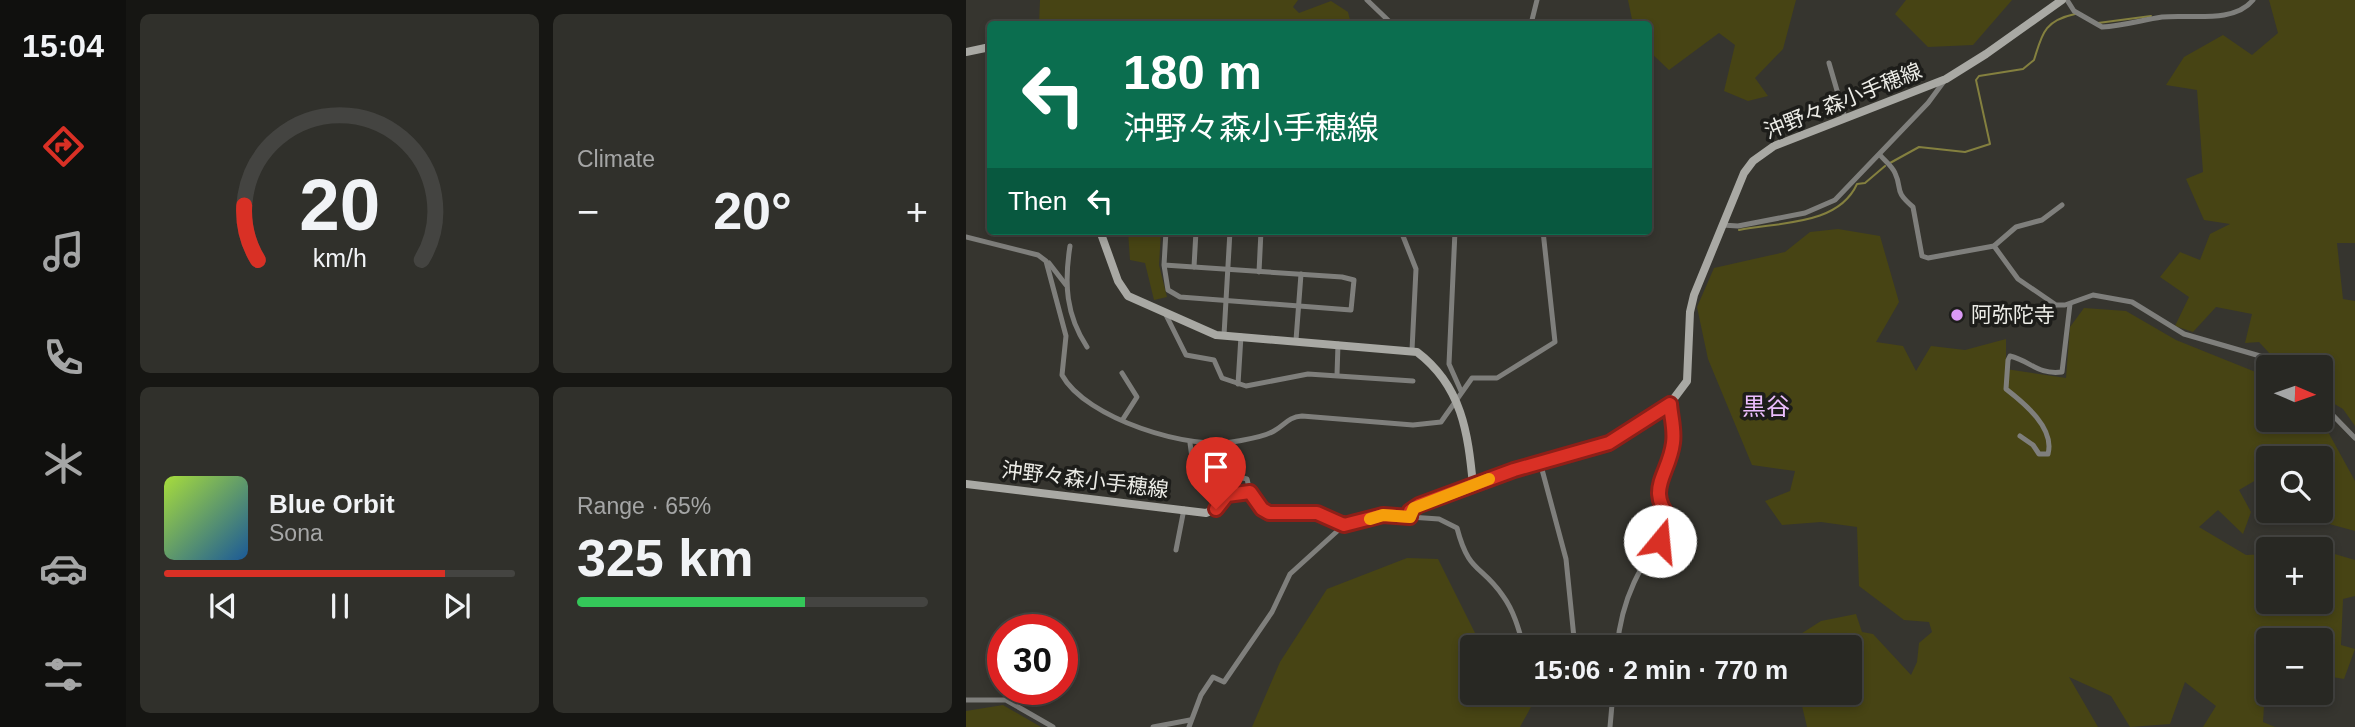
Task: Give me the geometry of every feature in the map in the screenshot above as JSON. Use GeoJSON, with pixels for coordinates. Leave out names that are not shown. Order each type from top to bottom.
{"type":"FeatureCollection","features":[{"type":"Feature","properties":{"kind":"main road","name":"沖野々森小手穂線"},"geometry":{"type":"LineString","coordinates":[[1410,517],[1414,508],[1473,485],[1540,462],[1609,443],[1670,404],[1687,381],[1690,312],[1699,277],[1744,173],[1753,161],[1774,146],[1946,79],[2064,0]]}},
{"type":"Feature","properties":{"kind":"main road"},"geometry":{"type":"LineString","coordinates":[[966,52],[987,48]]}},
{"type":"Feature","properties":{"kind":"main road"},"geometry":{"type":"LineString","coordinates":[[1102,235],[1122,289],[1136,300],[1216,335],[1412,350],[1425,358],[1445,380],[1466,426],[1473,485]]}},
{"type":"Feature","properties":{"kind":"main road","name":"沖野々森小手穂線"},"geometry":{"type":"LineString","coordinates":[[966,484],[1212,512],[1227,495],[1250,492]]}},
{"type":"Feature","properties":{"kind":"main road"},"geometry":{"type":"LineString","coordinates":[[1250,492],[1262,509],[1269,513],[1317,513],[1344,525],[1383,515],[1410,517]]}},
{"type":"Feature","properties":{"kind":"street"},"geometry":{"type":"LineString","coordinates":[[1367,0],[1389,21]]}},
{"type":"Feature","properties":{"kind":"street"},"geometry":{"type":"LineString","coordinates":[[1532,21],[1537,0]]}},
{"type":"Feature","properties":{"kind":"street"},"geometry":{"type":"LineString","coordinates":[[2064,0],[2074,11],[2102,27],[2161,18],[2202,17],[2243,9],[2253,0]]}},
{"type":"Feature","properties":{"kind":"street"},"geometry":{"type":"LineString","coordinates":[[1829,63],[1845,118]]}},
{"type":"Feature","properties":{"kind":"street"},"geometry":{"type":"LineString","coordinates":[[1722,225],[1738,226],[1823,206],[1835,200],[1880,155],[1946,79]]}},
{"type":"Feature","properties":{"kind":"street"},"geometry":{"type":"LineString","coordinates":[[1880,155],[1896,176],[1901,197],[1913,207],[1922,256],[1942,257],[1994,246],[2016,227],[2042,219],[2062,205]]}},
{"type":"Feature","properties":{"kind":"street"},"geometry":{"type":"LineString","coordinates":[[1164,265],[1354,281],[1351,310],[1180,297],[1168,290],[1164,265],[1166,235]]}},
{"type":"Feature","properties":{"kind":"street"},"geometry":{"type":"LineString","coordinates":[[1194,267],[1196,235]]}},
{"type":"Feature","properties":{"kind":"street"},"geometry":{"type":"LineString","coordinates":[[1224,335],[1230,235]]}},
{"type":"Feature","properties":{"kind":"street"},"geometry":{"type":"LineString","coordinates":[[1259,272],[1261,235]]}},
{"type":"Feature","properties":{"kind":"street"},"geometry":{"type":"LineString","coordinates":[[1403,235],[1416,269],[1412,350]]}},
{"type":"Feature","properties":{"kind":"street"},"geometry":{"type":"LineString","coordinates":[[1455,235],[1450,364],[1461,391]]}},
{"type":"Feature","properties":{"kind":"street"},"geometry":{"type":"LineString","coordinates":[[1046,261],[1066,336],[1062,375],[1087,401],[1144,431],[1190,443],[1234,442],[1276,430],[1292,417],[1302,416],[1437,424],[1474,376],[1497,378],[1555,342],[1543,235]]}},
{"type":"Feature","properties":{"kind":"street"},"geometry":{"type":"LineString","coordinates":[[966,237],[1038,255],[1066,285]]}},
{"type":"Feature","properties":{"kind":"street"},"geometry":{"type":"LineString","coordinates":[[1070,246],[1066,285],[1073,326],[1087,347]]}},
{"type":"Feature","properties":{"kind":"street"},"geometry":{"type":"LineString","coordinates":[[1994,246],[2018,279],[2056,305],[2070,304],[2093,295],[2132,302],[2176,331],[2257,355]]}},
{"type":"Feature","properties":{"kind":"street"},"geometry":{"type":"LineString","coordinates":[[1296,340],[1301,275]]}},
{"type":"Feature","properties":{"kind":"street"},"geometry":{"type":"LineString","coordinates":[[2020,436],[2033,445],[2039,454],[2048,454],[2049,444],[2040,421],[2006,388],[2008,360],[2010,356],[2018,358],[2037,371],[2062,372],[2070,304]]}},
{"type":"Feature","properties":{"kind":"street"},"geometry":{"type":"LineString","coordinates":[[1164,311],[1186,355],[1214,360],[1222,378],[1238,384],[1246,386],[1308,374],[1413,381]]}},
{"type":"Feature","properties":{"kind":"street"},"geometry":{"type":"LineString","coordinates":[[1238,384],[1241,336]]}},
{"type":"Feature","properties":{"kind":"street"},"geometry":{"type":"LineString","coordinates":[[1337,375],[1338,344]]}},
{"type":"Feature","properties":{"kind":"street"},"geometry":{"type":"LineString","coordinates":[[1122,373],[1137,397],[1123,419]]}},
{"type":"Feature","properties":{"kind":"street"},"geometry":{"type":"LineString","coordinates":[[1619,635],[1625,604],[1641,569],[1660,541],[1675,530],[1660,497],[1660,475],[1673,444],[1670,404]]}},
{"type":"Feature","properties":{"kind":"street"},"geometry":{"type":"LineString","coordinates":[[2333,415],[2355,438]]}},
{"type":"Feature","properties":{"kind":"street"},"geometry":{"type":"LineString","coordinates":[[1190,443],[1192,458],[1226,474],[1247,479],[1250,492]]}},
{"type":"Feature","properties":{"kind":"street"},"geometry":{"type":"LineString","coordinates":[[1540,462],[1566,559],[1574,635]]}},
{"type":"Feature","properties":{"kind":"street"},"geometry":{"type":"LineString","coordinates":[[1176,550],[1184,509]]}},
{"type":"Feature","properties":{"kind":"street"},"geometry":{"type":"LineString","coordinates":[[1410,517],[1439,519],[1457,528],[1472,566],[1502,594],[1509,605],[1519,635]]}},
{"type":"Feature","properties":{"kind":"street"},"geometry":{"type":"LineString","coordinates":[[1153,727],[1189,724],[1213,677],[1224,682],[1272,612],[1290,574],[1344,525]]}},
{"type":"Feature","properties":{"kind":"street"},"geometry":{"type":"LineString","coordinates":[[966,700],[1006,700],[1053,727]]}},
{"type":"Feature","properties":{"kind":"street"},"geometry":{"type":"LineString","coordinates":[[1611,727],[1612,705]]}},
{"type":"Feature","properties":{"kind":"shaded area"},"geometry":{"type":"Polygon","coordinates":[[[1040,0],[1298,0],[1293,7],[1299,13],[1331,1],[1348,12],[1350,21],[1039,21],[1040,0]]]}},
{"type":"Feature","properties":{"kind":"shaded area"},"geometry":{"type":"Polygon","coordinates":[[[1628,0],[1796,0],[1783,49],[1755,78],[1768,96],[1748,101],[1724,91],[1735,45],[1719,33],[1669,70],[1652,54],[1652,21],[1632,21],[1628,0]]]}},
{"type":"Feature","properties":{"kind":"shaded area"},"geometry":{"type":"Polygon","coordinates":[[[1906,0],[2012,0],[1973,45],[1928,47],[1895,14],[1906,0]]]}},
{"type":"Feature","properties":{"kind":"shaded area"},"geometry":{"type":"Polygon","coordinates":[[[2269,0],[2355,0],[2355,243],[2337,243],[2343,299],[2355,301],[2355,426],[2343,409],[2333,403],[2333,355],[2271,355],[2259,342],[2245,343],[2252,314],[2216,307],[2193,332],[2175,326],[2189,297],[2160,277],[2180,252],[2200,260],[2210,234],[2230,224],[2204,220],[2186,179],[2203,172],[2197,90],[2166,85],[2184,57],[2223,35],[2252,55],[2278,33],[2269,0]]]}},
{"type":"Feature","properties":{"kind":"shaded area"},"geometry":{"type":"Polygon","coordinates":[[[1838,229],[1880,236],[1899,302],[1876,342],[1903,346],[1916,371],[1931,346],[1965,350],[2006,339],[2006,369],[2066,378],[2070,327],[2084,308],[2126,311],[2176,340],[2256,372],[2256,432],[2328,432],[2355,481],[2355,531],[2326,523],[2333,523],[2333,446],[2256,446],[2256,480],[2239,490],[2251,512],[2243,534],[2218,510],[2199,527],[2246,555],[2256,555],[2256,614],[2333,614],[2333,554],[2355,560],[2355,596],[2343,599],[2341,645],[2355,649],[2344,679],[2333,677],[2333,628],[2256,628],[2256,705],[2264,705],[2263,722],[2275,727],[2203,727],[2216,706],[2185,682],[2170,724],[2130,727],[2111,696],[2069,677],[2098,727],[1807,727],[1802,705],[1862,705],[1862,635],[1799,635],[1821,621],[1856,614],[1862,632],[1873,634],[1911,675],[1917,662],[1919,643],[1932,632],[1929,622],[1904,620],[1859,586],[1857,527],[1821,522],[1782,525],[1765,501],[1790,491],[1795,471],[1752,465],[1708,359],[1697,307],[1714,268],[1785,252],[1810,232],[1838,229]]]}},
{"type":"Feature","properties":{"kind":"shaded area"},"geometry":{"type":"Polygon","coordinates":[[[1128,235],[1161,235],[1159,265],[1167,297],[1154,300],[1145,263],[1130,260],[1128,235]]]}},
{"type":"Feature","properties":{"kind":"shaded area"},"geometry":{"type":"Polygon","coordinates":[[[1407,558],[1438,559],[1476,635],[1460,635],[1460,705],[1528,705],[1531,707],[1520,727],[1252,727],[1280,662],[1327,589],[1407,558]]]}},
{"type":"Feature","properties":{"kind":"shaded area"},"geometry":{"type":"Polygon","coordinates":[[[1003,705],[1041,727],[966,727],[966,711],[1003,705]]]}},
{"type":"Feature","properties":{"kind":"waterway"},"geometry":{"type":"LineString","coordinates":[[1890,163],[1919,147],[1965,152],[1990,144],[1976,80],[1979,76],[2023,69],[2034,60],[2045,30],[2056,21],[2075,14]]}},
{"type":"Feature","properties":{"kind":"waterway"},"geometry":{"type":"LineString","coordinates":[[2098,23],[2151,16]]}},
{"type":"Feature","properties":{"kind":"waterway"},"geometry":{"type":"LineString","coordinates":[[1739,230],[1822,215],[1836,208],[1848,198],[1857,184],[1865,183],[1885,166]]}},
{"type":"Feature","properties":{"kind":"slow traffic"},"geometry":{"type":"LineString","coordinates":[[1370,519],[1383,515],[1410,517],[1410,511],[1419,505],[1489,479]]}},
{"type":"Feature","properties":{"kind":"place","name":"阿弥陀寺"},"geometry":{"type":"Point","coordinates":[1957,315]}},
{"type":"Feature","properties":{"kind":"district","name":"黒谷"},"geometry":{"type":"Point","coordinates":[1766,407]}},
{"type":"Feature","properties":{"kind":"route"},"geometry":{"type":"LineString","coordinates":[[1216,509],[1227,495],[1250,492],[1262,509],[1269,513],[1310,511],[1323,514],[1344,525],[1383,515],[1410,517],[1410,511],[1419,505],[1514,470],[1609,443],[1670,404],[1673,444],[1660,475],[1660,497],[1675,530],[1660,541]]}}]}
